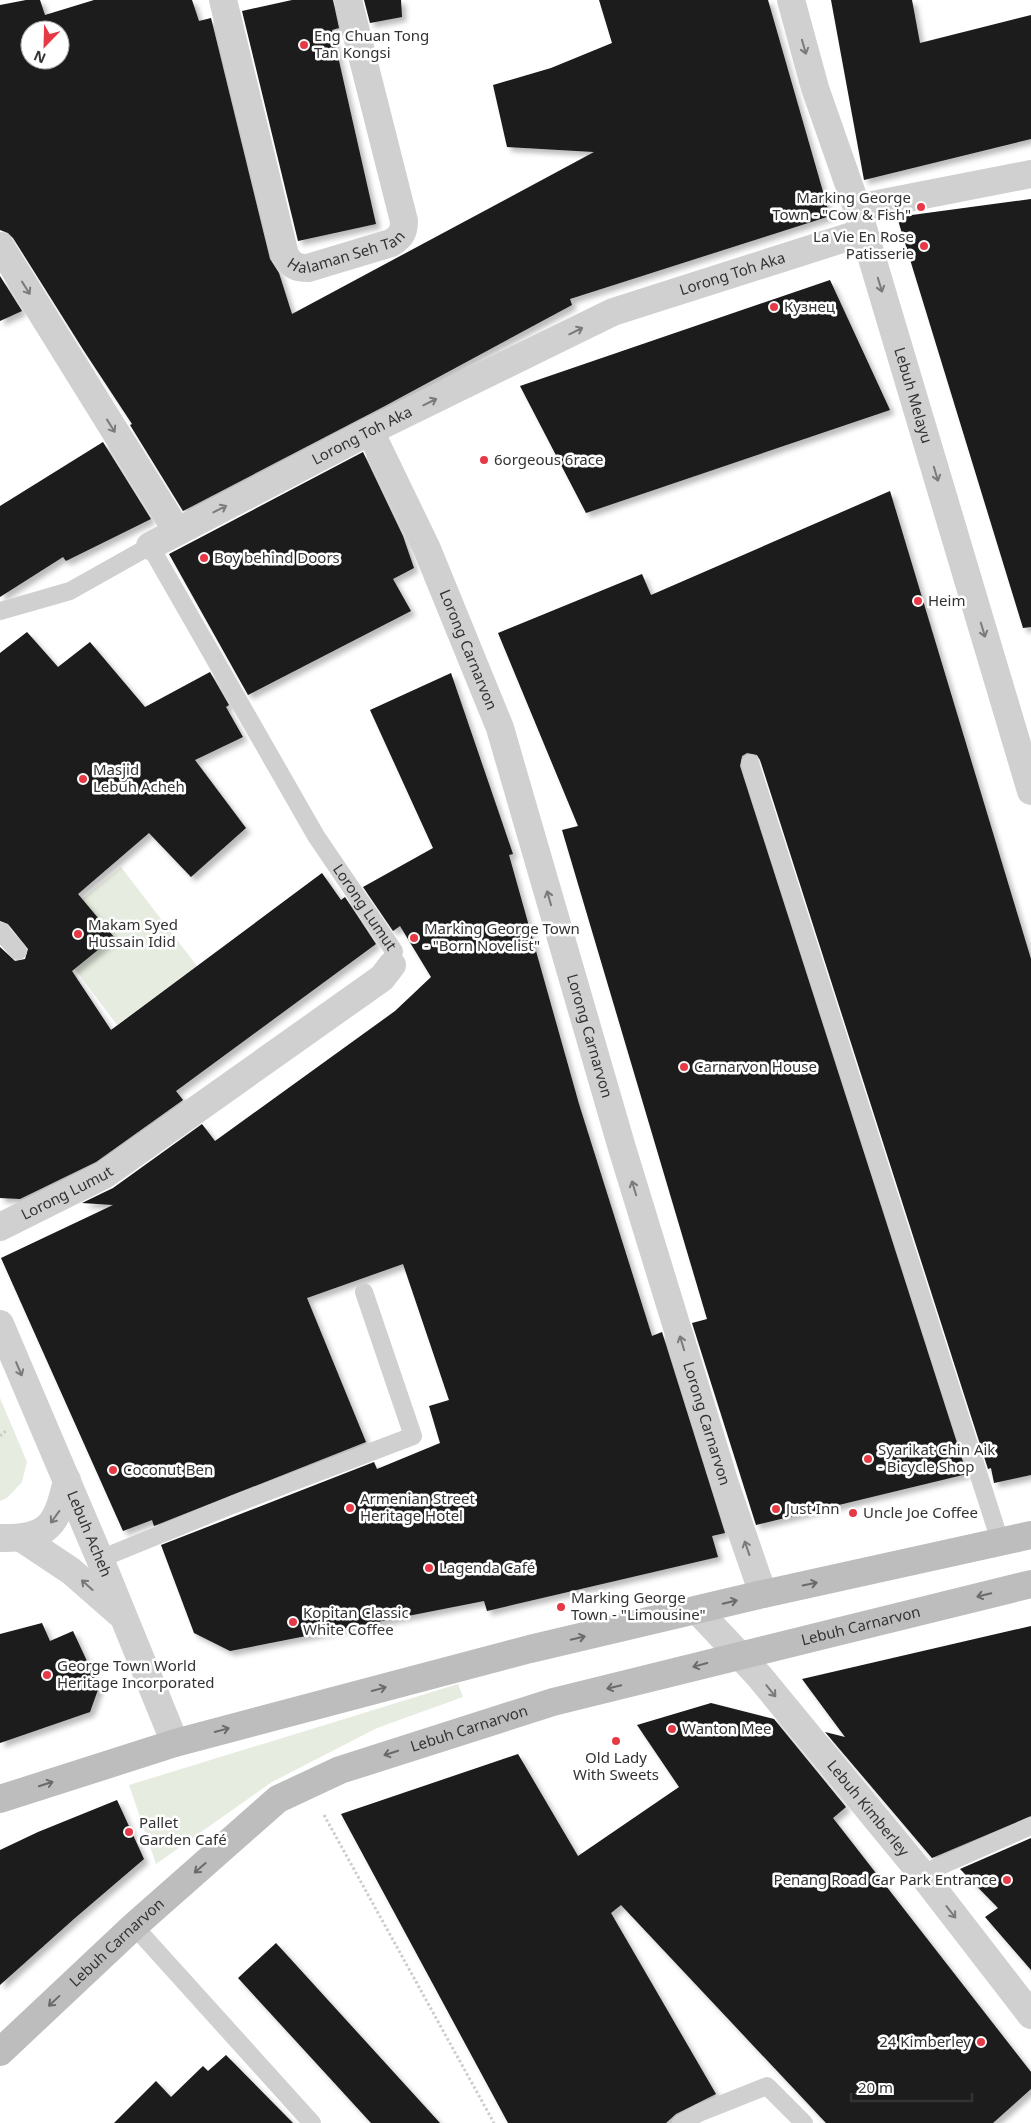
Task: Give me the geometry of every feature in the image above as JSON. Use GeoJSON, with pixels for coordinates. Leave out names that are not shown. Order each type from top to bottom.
{"type":"FeatureCollection","features":[{"type":"Feature","properties":{"kind":"main road"},"geometry":{"type":"LineString","coordinates":[[0,1799],[175,1743],[530,1649],[1031,1534]]}},
{"type":"Feature","properties":{"kind":"main road","name":"Lebuh Carnarvon"},"geometry":{"type":"LineString","coordinates":[[0,2052],[134,1926],[278,1799],[340,1770],[554,1702],[1031,1584]]}},
{"type":"Feature","properties":{"kind":"street","name":"Halaman Seh Tan"},"geometry":{"type":"LineString","coordinates":[[223,0],[285,255],[290,264],[298,268],[308,268],[391,243],[399,238],[404,230],[404,221],[348,0]]}},
{"type":"Feature","properties":{"kind":"street","name":"Lebuh Melayu"},"geometry":{"type":"LineString","coordinates":[[790,0],[815,88],[860,220],[1031,791]]}},
{"type":"Feature","properties":{"kind":"street","name":"Lorong Toh Aka"},"geometry":{"type":"LineString","coordinates":[[177,532],[370,431],[613,312],[860,220],[1031,174]]}},
{"type":"Feature","properties":{"kind":"street"},"geometry":{"type":"LineString","coordinates":[[0,246],[177,532],[150,546]]}},
{"type":"Feature","properties":{"kind":"street","name":"Lorong Carnarvon"},"geometry":{"type":"LineString","coordinates":[[370,431],[427,549],[500,728],[622,1148],[719,1465],[763,1594]]}},
{"type":"Feature","properties":{"kind":"street","name":"Lorong Lumut"},"geometry":{"type":"LineString","coordinates":[[0,1227],[104,1175],[382,978],[392,965]]}},
{"type":"Feature","properties":{"kind":"street","name":"Lebuh Acheh"},"geometry":{"type":"LineString","coordinates":[[0,1324],[100,1558],[175,1743]]}},
{"type":"Feature","properties":{"kind":"street"},"geometry":{"type":"LineString","coordinates":[[12,1538],[46,1529],[60,1510],[67,1480]]}},
{"type":"Feature","properties":{"kind":"street"},"geometry":{"type":"LineString","coordinates":[[12,1538],[71,1571],[123,1617]]}},
{"type":"Feature","properties":{"kind":"street","name":"Lebuh Kimberley"},"geometry":{"type":"LineString","coordinates":[[697,1610],[760,1676],[922,1874],[1031,2015]]}},
{"type":"Feature","properties":{"kind":"lane"},"geometry":{"type":"LineString","coordinates":[[0,610],[70,592],[150,546]]}},
{"type":"Feature","properties":{"kind":"lane","name":"Lorong Lumut"},"geometry":{"type":"LineString","coordinates":[[150,546],[316,836],[394,951],[392,965]]}},
{"type":"Feature","properties":{"kind":"lane"},"geometry":{"type":"LineString","coordinates":[[750,763],[1000,1541]]}},
{"type":"Feature","properties":{"kind":"lane"},"geometry":{"type":"LineString","coordinates":[[0,931],[18,951]]}},
{"type":"Feature","properties":{"kind":"lane"},"geometry":{"type":"LineString","coordinates":[[100,1558],[413,1436],[364,1292]]}},
{"type":"Feature","properties":{"kind":"lane"},"geometry":{"type":"LineString","coordinates":[[922,1874],[1031,1826]]}},
{"type":"Feature","properties":{"kind":"lane"},"geometry":{"type":"LineString","coordinates":[[134,1926],[312,2123]]}},
{"type":"Feature","properties":{"kind":"lane"},"geometry":{"type":"LineString","coordinates":[[681,2123],[699,2113],[767,2086],[804,2123]]}},
{"type":"Feature","properties":{"kind":"path"},"geometry":{"type":"LineString","coordinates":[[309,1785],[494,2123]]}},
{"type":"Feature","properties":{"kind":"shaded area"},"geometry":{"type":"Polygon","coordinates":[[[121,867],[197,966],[117,1025],[75,969],[113,937],[82,899],[121,867]]]}},
{"type":"Feature","properties":{"kind":"shaded area"},"geometry":{"type":"Polygon","coordinates":[[[0,1398],[27,1462],[22,1482],[7,1498],[0,1501],[0,1398]]]}},
{"type":"Feature","properties":{"kind":"shaded area"},"geometry":{"type":"Polygon","coordinates":[[[458,1684],[463,1697],[377,1728],[272,1782],[156,1864],[129,1785],[458,1684]]]}},
{"type":"Feature","properties":{"kind":"building"},"geometry":{"type":"Polygon","coordinates":[[[26,0],[40,0],[45,15],[94,0],[192,0],[199,21],[211,18],[270,259],[279,273],[292,314],[594,152],[507,147],[493,85],[551,68],[612,43],[599,0],[768,0],[830,216],[570,299],[572,305],[383,407],[183,511],[130,425],[132,424],[13,238],[8,233],[0,230],[0,5],[26,0]]]}},
{"type":"Feature","properties":{"kind":"building"},"geometry":{"type":"Polygon","coordinates":[[[292,0],[333,0],[339,28],[332,30],[376,224],[298,241],[242,11],[292,0]]]}},
{"type":"Feature","properties":{"kind":"building"},"geometry":{"type":"Polygon","coordinates":[[[364,0],[401,0],[402,17],[370,23],[364,0]]]}},
{"type":"Feature","properties":{"kind":"building"},"geometry":{"type":"Polygon","coordinates":[[[831,0],[912,0],[920,43],[1031,15],[1031,139],[864,180],[831,0]]]}},
{"type":"Feature","properties":{"kind":"building"},"geometry":{"type":"Polygon","coordinates":[[[1031,199],[1031,627],[1023,628],[897,217],[1031,199]]]}},
{"type":"Feature","properties":{"kind":"building"},"geometry":{"type":"Polygon","coordinates":[[[0,276],[22,311],[0,321],[0,276]]]}},
{"type":"Feature","properties":{"kind":"building"},"geometry":{"type":"Polygon","coordinates":[[[830,280],[890,410],[586,513],[520,386],[830,280]]]}},
{"type":"Feature","properties":{"kind":"building"},"geometry":{"type":"Polygon","coordinates":[[[103,442],[151,519],[66,561],[63,557],[0,597],[0,506],[103,442]]]}},
{"type":"Feature","properties":{"kind":"building"},"geometry":{"type":"Polygon","coordinates":[[[363,452],[403,536],[414,568],[393,579],[411,611],[248,695],[169,554],[363,452]]]}},
{"type":"Feature","properties":{"kind":"building"},"geometry":{"type":"Polygon","coordinates":[[[890,491],[1031,959],[1031,1475],[994,1483],[991,1468],[988,1469],[760,760],[757,755],[747,753],[742,756],[740,766],[967,1474],[756,1525],[692,1323],[707,1319],[562,830],[578,826],[498,633],[642,574],[651,595],[890,491]]]}},
{"type":"Feature","properties":{"kind":"building"},"geometry":{"type":"Polygon","coordinates":[[[27,632],[58,667],[90,642],[145,707],[210,672],[229,705],[226,707],[243,737],[195,760],[246,828],[191,877],[149,833],[78,894],[114,937],[72,971],[111,1030],[322,873],[341,900],[345,897],[376,944],[176,1091],[183,1100],[96,1162],[20,1199],[0,1198],[0,947],[15,961],[25,959],[28,949],[8,924],[0,921],[0,653],[27,632]]]}},
{"type":"Feature","properties":{"kind":"building"},"geometry":{"type":"Polygon","coordinates":[[[451,673],[513,854],[509,855],[579,1104],[652,1336],[662,1332],[725,1533],[712,1536],[718,1557],[487,1611],[484,1601],[230,1651],[194,1633],[161,1545],[374,1462],[377,1469],[440,1443],[429,1406],[449,1400],[403,1264],[307,1298],[366,1442],[154,1526],[152,1520],[123,1531],[1,1258],[113,1205],[82,1203],[113,1188],[202,1124],[215,1141],[395,1011],[431,977],[400,926],[393,931],[363,887],[433,848],[370,710],[451,673]]]}},
{"type":"Feature","properties":{"kind":"building","name":"George Town World Heritage Incorporated"},"geometry":{"type":"Polygon","coordinates":[[[42,1623],[50,1641],[73,1631],[99,1687],[90,1712],[0,1743],[0,1634],[42,1623]]]}},
{"type":"Feature","properties":{"kind":"building"},"geometry":{"type":"Polygon","coordinates":[[[1031,1626],[1031,1816],[932,1858],[825,1732],[845,1737],[802,1679],[1031,1626]]]}},
{"type":"Feature","properties":{"kind":"building"},"geometry":{"type":"Polygon","coordinates":[[[711,1703],[774,1719],[846,1807],[833,1818],[1031,2072],[1031,2089],[993,2123],[826,2123],[621,1905],[611,1913],[716,2094],[676,2114],[666,2123],[508,2123],[341,1814],[518,1754],[578,1856],[679,1787],[637,1725],[711,1703]]]}},
{"type":"Feature","properties":{"kind":"building"},"geometry":{"type":"Polygon","coordinates":[[[117,1800],[144,1859],[0,1985],[0,1850],[38,1832],[117,1800]]]}},
{"type":"Feature","properties":{"kind":"building"},"geometry":{"type":"Polygon","coordinates":[[[1031,1838],[1031,1970],[985,1917],[998,1908],[960,1869],[1031,1838]]]}},
{"type":"Feature","properties":{"kind":"building"},"geometry":{"type":"Polygon","coordinates":[[[276,1943],[440,2123],[371,2123],[238,1978],[276,1943]]]}},
{"type":"Feature","properties":{"kind":"building"},"geometry":{"type":"Polygon","coordinates":[[[226,2055],[293,2123],[114,2123],[156,2081],[171,2097],[203,2066],[208,2071],[226,2055]]]}},
{"type":"Feature","properties":{"kind":"place","name":"Eng Chuan Tong Tan Kongsi"},"geometry":{"type":"Point","coordinates":[304,45]}},
{"type":"Feature","properties":{"kind":"place","name":"Marking George Town - \"Cow & Fish\""},"geometry":{"type":"Point","coordinates":[921,207]}},
{"type":"Feature","properties":{"kind":"place","name":"La Vie En Rose Patisserie"},"geometry":{"type":"Point","coordinates":[924,246]}},
{"type":"Feature","properties":{"kind":"place","name":"Кузнец"},"geometry":{"type":"Point","coordinates":[774,307]}},
{"type":"Feature","properties":{"kind":"place","name":"6orgeous 6race"},"geometry":{"type":"Point","coordinates":[484,460]}},
{"type":"Feature","properties":{"kind":"place","name":"Boy behind Doors"},"geometry":{"type":"Point","coordinates":[204,558]}},
{"type":"Feature","properties":{"kind":"place","name":"Heim"},"geometry":{"type":"Point","coordinates":[918,601]}},
{"type":"Feature","properties":{"kind":"place","name":"Masjid Lebuh Acheh"},"geometry":{"type":"Point","coordinates":[83,779]}},
{"type":"Feature","properties":{"kind":"place","name":"Makam Syed Hussain Idid"},"geometry":{"type":"Point","coordinates":[78,934]}},
{"type":"Feature","properties":{"kind":"place","name":"Marking George Town - \"Born Novelist\""},"geometry":{"type":"Point","coordinates":[414,938]}},
{"type":"Feature","properties":{"kind":"place","name":"Carnarvon House"},"geometry":{"type":"Point","coordinates":[684,1067]}},
{"type":"Feature","properties":{"kind":"place","name":"Syarikat Chin Aik - Bicycle Shop"},"geometry":{"type":"Point","coordinates":[868,1459]}},
{"type":"Feature","properties":{"kind":"place","name":"Coconut Ben"},"geometry":{"type":"Point","coordinates":[113,1470]}},
{"type":"Feature","properties":{"kind":"place","name":"Armenian Street Heritage Hotel"},"geometry":{"type":"Point","coordinates":[350,1508]}},
{"type":"Feature","properties":{"kind":"place","name":"Just Inn"},"geometry":{"type":"Point","coordinates":[776,1509]}},
{"type":"Feature","properties":{"kind":"place","name":"Uncle Joe Coffee"},"geometry":{"type":"Point","coordinates":[853,1513]}},
{"type":"Feature","properties":{"kind":"place","name":"Lagenda Café"},"geometry":{"type":"Point","coordinates":[429,1568]}},
{"type":"Feature","properties":{"kind":"place","name":"Marking George Town - \"Limousine\""},"geometry":{"type":"Point","coordinates":[561,1607]}},
{"type":"Feature","properties":{"kind":"place","name":"Kopitan Classic White Coffee"},"geometry":{"type":"Point","coordinates":[293,1622]}},
{"type":"Feature","properties":{"kind":"place","name":"George Town World Heritage Incorporated"},"geometry":{"type":"Point","coordinates":[47,1675]}},
{"type":"Feature","properties":{"kind":"place","name":"Wanton Mee"},"geometry":{"type":"Point","coordinates":[672,1729]}},
{"type":"Feature","properties":{"kind":"place","name":"Old Lady With Sweets"},"geometry":{"type":"Point","coordinates":[616,1741]}},
{"type":"Feature","properties":{"kind":"place","name":"Pallet Garden Café"},"geometry":{"type":"Point","coordinates":[129,1832]}},
{"type":"Feature","properties":{"kind":"place","name":"Penang Road Car Park Entrance"},"geometry":{"type":"Point","coordinates":[1007,1880]}},
{"type":"Feature","properties":{"kind":"place","name":"24 Kimberley"},"geometry":{"type":"Point","coordinates":[981,2042]}}]}
